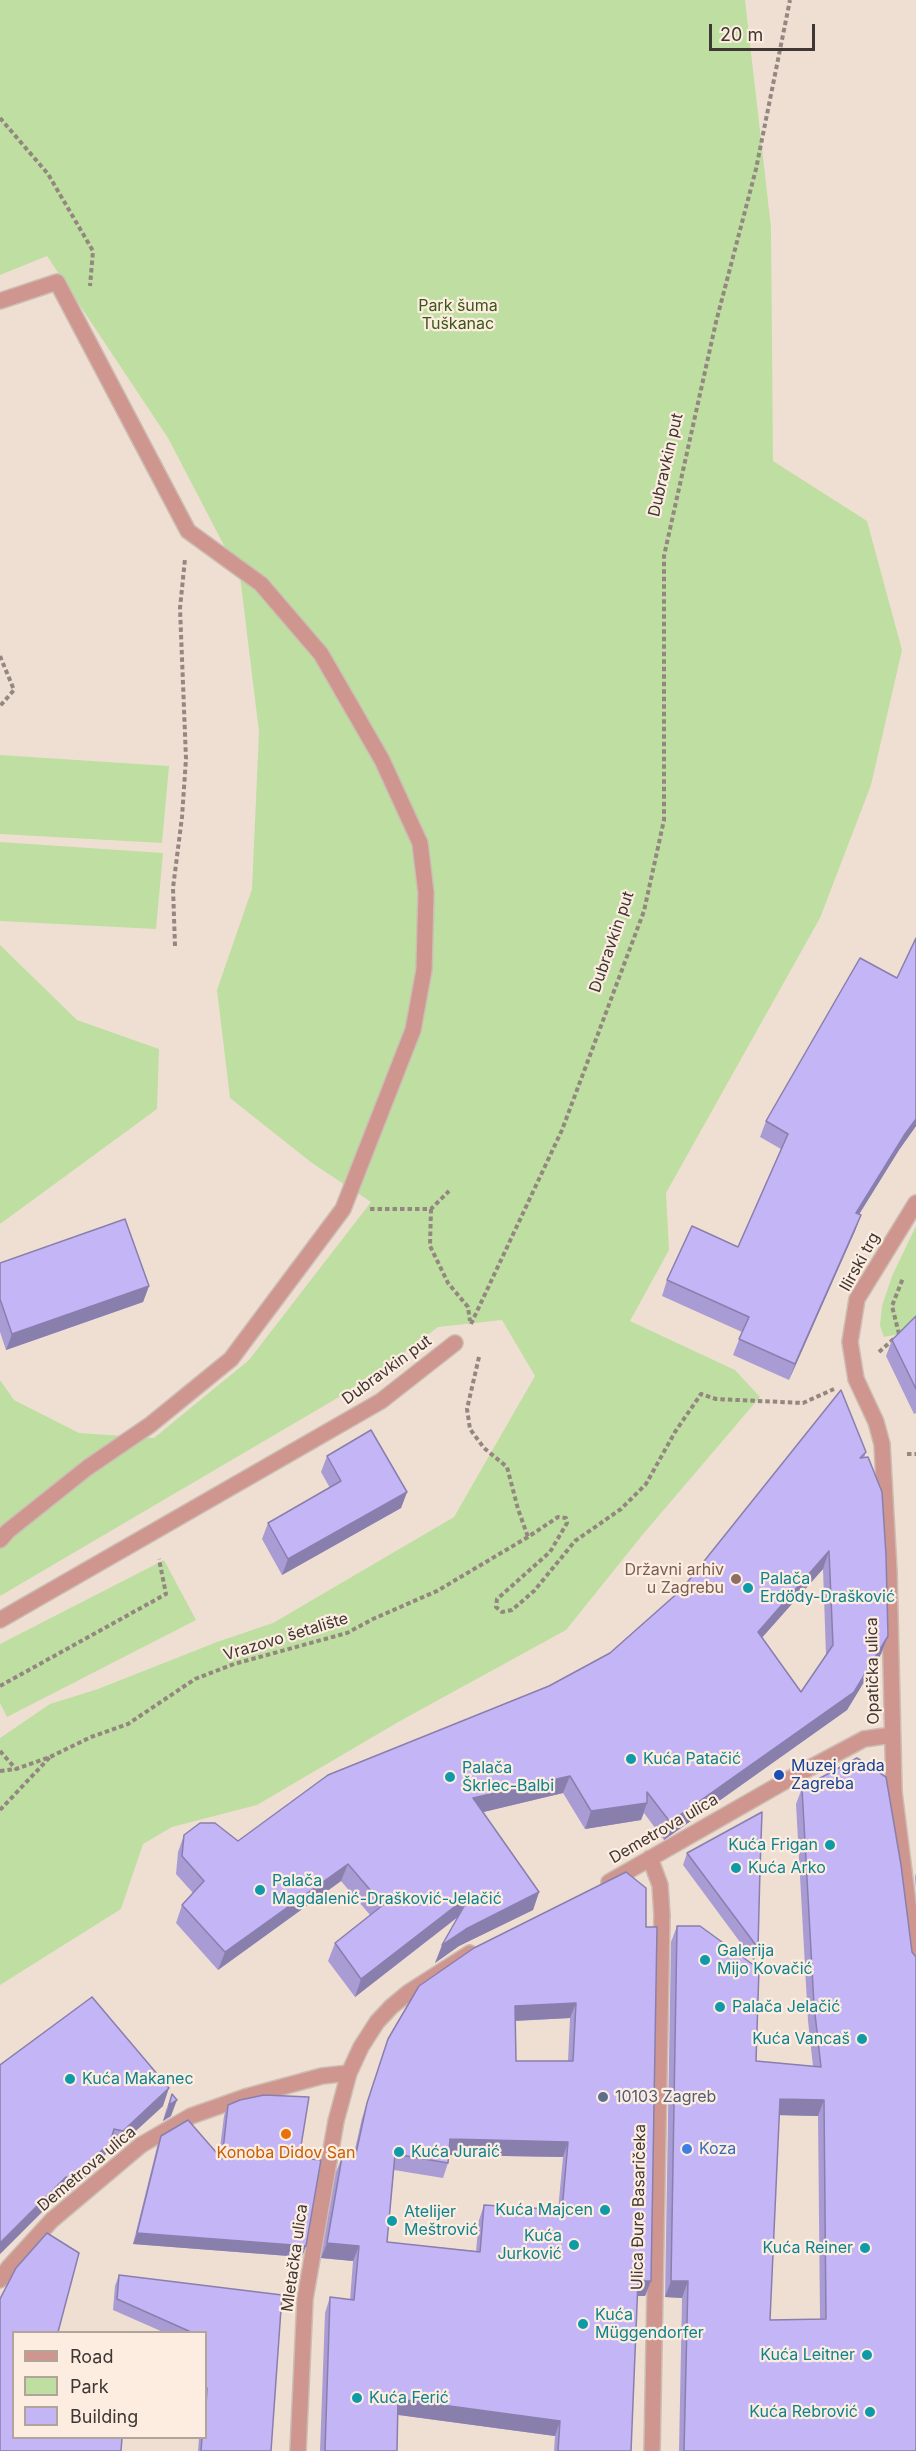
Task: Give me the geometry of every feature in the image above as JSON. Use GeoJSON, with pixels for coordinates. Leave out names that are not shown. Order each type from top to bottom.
{"type":"FeatureCollection","features":[{"type":"Feature","properties":{"kind":"street"},"geometry":{"type":"LineString","coordinates":[[0,301],[57,282],[188,531],[261,584],[321,654],[382,760],[420,843],[426,893],[424,970],[413,1030],[343,1209],[231,1359],[150,1425],[87,1468],[8,1531],[0,1540]]}},
{"type":"Feature","properties":{"kind":"street","name":"Ilirski trg"},"geometry":{"type":"LineString","coordinates":[[856,1379],[849,1342],[857,1299],[916,1203]]}},
{"type":"Feature","properties":{"kind":"street","name":"Dubravkin put"},"geometry":{"type":"LineString","coordinates":[[0,1620],[381,1401],[455,1343]]}},
{"type":"Feature","properties":{"kind":"street","name":"Opatička ulica"},"geometry":{"type":"LineString","coordinates":[[856,1379],[876,1422],[882,1444],[889,1572],[894,1792],[916,1967]]}},
{"type":"Feature","properties":{"kind":"street","name":"Demetrova ulica"},"geometry":{"type":"LineString","coordinates":[[598,1887],[864,1739],[892,1735]]}},
{"type":"Feature","properties":{"kind":"street","name":"Ulica Đure Basaričeka"},"geometry":{"type":"LineString","coordinates":[[650,1858],[660,1886],[663,1915],[652,2451]]}},
{"type":"Feature","properties":{"kind":"street"},"geometry":{"type":"LineString","coordinates":[[349,2073],[361,2047],[377,2022],[391,2007],[409,1992],[485,1945]]}},
{"type":"Feature","properties":{"kind":"street","name":"Demetrova ulica"},"geometry":{"type":"LineString","coordinates":[[0,2280],[52,2220],[141,2145],[191,2116],[245,2097],[322,2076],[349,2073]]}},
{"type":"Feature","properties":{"kind":"street","name":"Mletačka ulica"},"geometry":{"type":"LineString","coordinates":[[298,2451],[305,2299],[336,2121],[349,2073]]}},
{"type":"Feature","properties":{"kind":"path","name":"Dubravkin put"},"geometry":{"type":"LineString","coordinates":[[470,1325],[562,1130],[644,911],[664,820],[664,556],[716,322],[756,169],[790,0]]}},
{"type":"Feature","properties":{"kind":"path"},"geometry":{"type":"LineString","coordinates":[[0,118],[48,174],[93,251],[89,288]]}},
{"type":"Feature","properties":{"kind":"path"},"geometry":{"type":"LineString","coordinates":[[175,946],[173,888],[182,817],[186,759],[180,609],[188,531]]}},
{"type":"Feature","properties":{"kind":"path"},"geometry":{"type":"LineString","coordinates":[[0,656],[14,690],[0,706]]}},
{"type":"Feature","properties":{"kind":"path"},"geometry":{"type":"LineString","coordinates":[[449,1191],[432,1209],[430,1246],[448,1283],[468,1307],[470,1325],[474,1334]]}},
{"type":"Feature","properties":{"kind":"path"},"geometry":{"type":"LineString","coordinates":[[343,1209],[432,1209]]}},
{"type":"Feature","properties":{"kind":"path"},"geometry":{"type":"LineString","coordinates":[[899,1334],[892,1306],[904,1275]]}},
{"type":"Feature","properties":{"kind":"path"},"geometry":{"type":"LineString","coordinates":[[879,1352],[908,1326]]}},
{"type":"Feature","properties":{"kind":"path"},"geometry":{"type":"LineString","coordinates":[[480,1352],[467,1409],[470,1429],[484,1448],[507,1467],[528,1537]]}},
{"type":"Feature","properties":{"kind":"path","name":"Vrazovo šetalište"},"geometry":{"type":"LineString","coordinates":[[0,1771],[16,1769],[50,1757],[91,1737],[128,1724],[195,1679],[234,1664],[347,1633],[374,1618],[437,1591],[528,1537],[558,1516],[566,1518],[567,1523],[550,1552],[497,1599],[496,1607],[502,1612],[512,1610],[534,1591],[574,1541],[621,1509],[646,1484],[675,1432],[701,1394],[716,1399],[804,1403],[856,1379]]}},
{"type":"Feature","properties":{"kind":"path"},"geometry":{"type":"LineString","coordinates":[[0,1686],[166,1594],[152,1532]]}},
{"type":"Feature","properties":{"kind":"path"},"geometry":{"type":"LineString","coordinates":[[0,1751],[16,1769]]}},
{"type":"Feature","properties":{"kind":"path","name":"Vrazovo šetalište"},"geometry":{"type":"LineString","coordinates":[[0,1810],[50,1757]]}},
{"type":"Feature","properties":{"kind":"green space","name":"Park šuma Tuškanac"},"geometry":{"type":"Polygon","coordinates":[[[0,0],[745,0],[771,227],[773,461],[867,521],[902,650],[871,785],[820,918],[666,1193],[669,1250],[630,1321],[735,1370],[760,1397],[644,1533],[566,1630],[400,1721],[257,1805],[172,1827],[143,1844],[121,1909],[0,1985],[0,1738],[50,1704],[98,1689],[217,1642],[273,1623],[454,1517],[535,1376],[502,1320],[438,1327],[368,1380],[0,1596],[0,1380],[14,1400],[79,1433],[154,1438],[249,1360],[371,1202],[312,1163],[230,1098],[217,990],[252,889],[259,732],[240,576],[168,438],[47,256],[0,275],[0,0]]]}},
{"type":"Feature","properties":{"kind":"green space"},"geometry":{"type":"Polygon","coordinates":[[[0,755],[169,766],[162,843],[0,834],[0,755]]]}},
{"type":"Feature","properties":{"kind":"green space"},"geometry":{"type":"Polygon","coordinates":[[[0,842],[163,853],[156,929],[0,921],[0,842]]]}},
{"type":"Feature","properties":{"kind":"green space"},"geometry":{"type":"Polygon","coordinates":[[[0,945],[77,1020],[159,1049],[157,1109],[0,1224],[0,945]]]}},
{"type":"Feature","properties":{"kind":"green space"},"geometry":{"type":"Polygon","coordinates":[[[916,1226],[916,1316],[899,1334],[884,1337],[880,1326],[882,1306],[892,1276],[916,1226]]]}},
{"type":"Feature","properties":{"kind":"green space"},"geometry":{"type":"Polygon","coordinates":[[[164,1560],[196,1620],[7,1717],[0,1703],[0,1644],[164,1560]]]}},
{"type":"Feature","properties":{"kind":"building"},"geometry":{"type":"Polygon","coordinates":[[[916,938],[916,1119],[856,1213],[861,1215],[795,1364],[739,1339],[749,1317],[667,1280],[692,1226],[738,1247],[788,1134],[766,1121],[860,958],[897,978],[916,938]]]}},
{"type":"Feature","properties":{"kind":"building"},"geometry":{"type":"Polygon","coordinates":[[[125,1219],[149,1286],[12,1334],[0,1299],[0,1263],[125,1219]]]}},
{"type":"Feature","properties":{"kind":"building"},"geometry":{"type":"Polygon","coordinates":[[[916,1316],[916,1389],[892,1340],[916,1316]]]}},
{"type":"Feature","properties":{"kind":"building"},"geometry":{"type":"Polygon","coordinates":[[[841,1390],[866,1452],[860,1458],[868,1457],[882,1492],[886,1555],[888,1636],[854,1692],[670,1822],[647,1792],[647,1803],[591,1811],[570,1776],[473,1798],[539,1892],[466,1929],[442,1945],[471,1894],[361,1979],[335,1943],[383,1905],[348,1864],[225,1952],[182,1905],[204,1881],[182,1856],[184,1835],[200,1823],[215,1823],[238,1841],[328,1775],[549,1686],[610,1653],[681,1590],[841,1390]],[[829,1551],[758,1632],[801,1692],[833,1645],[829,1551]]]}},
{"type":"Feature","properties":{"kind":"building"},"geometry":{"type":"Polygon","coordinates":[[[371,1430],[407,1492],[288,1559],[268,1523],[341,1481],[327,1456],[371,1430]]]}},
{"type":"Feature","properties":{"kind":"building"},"geometry":{"type":"Polygon","coordinates":[[[857,1758],[886,1777],[901,1865],[912,1952],[916,1957],[916,2451],[684,2451],[688,2281],[671,2281],[677,1926],[700,1926],[759,1969],[756,2061],[821,2067],[814,2005],[802,1788],[857,1758]],[[780,2099],[770,2320],[826,2319],[824,2100],[780,2099]]]}},
{"type":"Feature","properties":{"kind":"building","name":"Kuća Arko"},"geometry":{"type":"Polygon","coordinates":[[[762,1812],[760,1870],[758,1948],[687,1853],[762,1812]]]}},
{"type":"Feature","properties":{"kind":"building"},"geometry":{"type":"Polygon","coordinates":[[[626,1872],[646,1888],[646,1927],[657,1927],[651,2281],[638,2281],[631,2451],[558,2451],[560,2421],[398,2399],[397,2451],[325,2451],[330,2297],[354,2300],[359,2246],[327,2243],[342,2157],[355,2158],[367,2103],[388,2039],[419,1986],[474,1948],[626,1872]],[[576,2003],[515,2006],[516,2061],[573,2061],[576,2003]],[[450,2139],[448,2163],[395,2154],[387,2242],[480,2252],[484,2205],[562,2210],[568,2142],[450,2139]]]}},
{"type":"Feature","properties":{"kind":"building"},"geometry":{"type":"Polygon","coordinates":[[[92,1997],[169,2088],[123,2131],[114,2129],[110,2143],[70,2179],[66,2177],[0,2243],[0,2065],[92,1997]]]}},
{"type":"Feature","properties":{"kind":"building"},"geometry":{"type":"Polygon","coordinates":[[[172,2094],[177,2100],[169,2105],[172,2094]]]}},
{"type":"Feature","properties":{"kind":"building"},"geometry":{"type":"Polygon","coordinates":[[[264,2095],[309,2097],[299,2158],[321,2160],[306,2246],[137,2233],[161,2136],[188,2120],[222,2159],[228,2105],[264,2095]]]}},
{"type":"Feature","properties":{"kind":"building"},"geometry":{"type":"Polygon","coordinates":[[[47,2233],[79,2253],[58,2331],[12,2331],[12,2439],[122,2439],[121,2451],[0,2451],[0,2299],[16,2268],[47,2233]]]}},
{"type":"Feature","properties":{"kind":"building"},"geometry":{"type":"Polygon","coordinates":[[[119,2275],[282,2295],[271,2451],[201,2451],[202,2439],[207,2439],[207,2331],[189,2331],[117,2299],[119,2275]]]}},
{"type":"Feature","properties":{"kind":"place","name":"Državni arhiv u Zagrebu"},"geometry":{"type":"Point","coordinates":[736,1579]}},
{"type":"Feature","properties":{"kind":"place","name":"Palača Erdödy-Drašković"},"geometry":{"type":"Point","coordinates":[748,1588]}},
{"type":"Feature","properties":{"kind":"place","name":"Kuća Patačić"},"geometry":{"type":"Point","coordinates":[631,1759]}},
{"type":"Feature","properties":{"kind":"place","name":"Muzej grada Zagreba"},"geometry":{"type":"Point","coordinates":[779,1775]}},
{"type":"Feature","properties":{"kind":"place","name":"Palača Škrlec-Balbi"},"geometry":{"type":"Point","coordinates":[450,1777]}},
{"type":"Feature","properties":{"kind":"place","name":"Kuća Frigan"},"geometry":{"type":"Point","coordinates":[830,1845]}},
{"type":"Feature","properties":{"kind":"place","name":"Kuća Arko"},"geometry":{"type":"Point","coordinates":[736,1868]}},
{"type":"Feature","properties":{"kind":"place","name":"Palača Magdalenić-Drašković-Jelačić"},"geometry":{"type":"Point","coordinates":[260,1890]}},
{"type":"Feature","properties":{"kind":"place","name":"Galerija Mijo Kovačić"},"geometry":{"type":"Point","coordinates":[705,1960]}},
{"type":"Feature","properties":{"kind":"place","name":"Palača Jelačić"},"geometry":{"type":"Point","coordinates":[720,2007]}},
{"type":"Feature","properties":{"kind":"place","name":"Kuća Vancaš"},"geometry":{"type":"Point","coordinates":[862,2039]}},
{"type":"Feature","properties":{"kind":"place","name":"Kuća Makanec"},"geometry":{"type":"Point","coordinates":[70,2079]}},
{"type":"Feature","properties":{"kind":"place","name":"10103 Zagreb"},"geometry":{"type":"Point","coordinates":[603,2097]}},
{"type":"Feature","properties":{"kind":"place","name":"Konoba Didov San"},"geometry":{"type":"Point","coordinates":[286,2134]}},
{"type":"Feature","properties":{"kind":"place","name":"Koza"},"geometry":{"type":"Point","coordinates":[687,2149]}},
{"type":"Feature","properties":{"kind":"place","name":"Kuća Juraić"},"geometry":{"type":"Point","coordinates":[399,2152]}},
{"type":"Feature","properties":{"kind":"place","name":"Kuća Majcen"},"geometry":{"type":"Point","coordinates":[605,2210]}},
{"type":"Feature","properties":{"kind":"place","name":"Atelijer Meštrović"},"geometry":{"type":"Point","coordinates":[392,2221]}},
{"type":"Feature","properties":{"kind":"place","name":"Kuća Jurković"},"geometry":{"type":"Point","coordinates":[574,2245]}},
{"type":"Feature","properties":{"kind":"place","name":"Kuća Reiner"},"geometry":{"type":"Point","coordinates":[865,2248]}},
{"type":"Feature","properties":{"kind":"place","name":"Kuća Müggendorfer"},"geometry":{"type":"Point","coordinates":[583,2324]}},
{"type":"Feature","properties":{"kind":"place","name":"Kuća Leitner"},"geometry":{"type":"Point","coordinates":[867,2355]}},
{"type":"Feature","properties":{"kind":"place","name":"Kuća Ferić"},"geometry":{"type":"Point","coordinates":[357,2398]}},
{"type":"Feature","properties":{"kind":"place","name":"Kuća Rebrović"},"geometry":{"type":"Point","coordinates":[870,2412]}}]}
